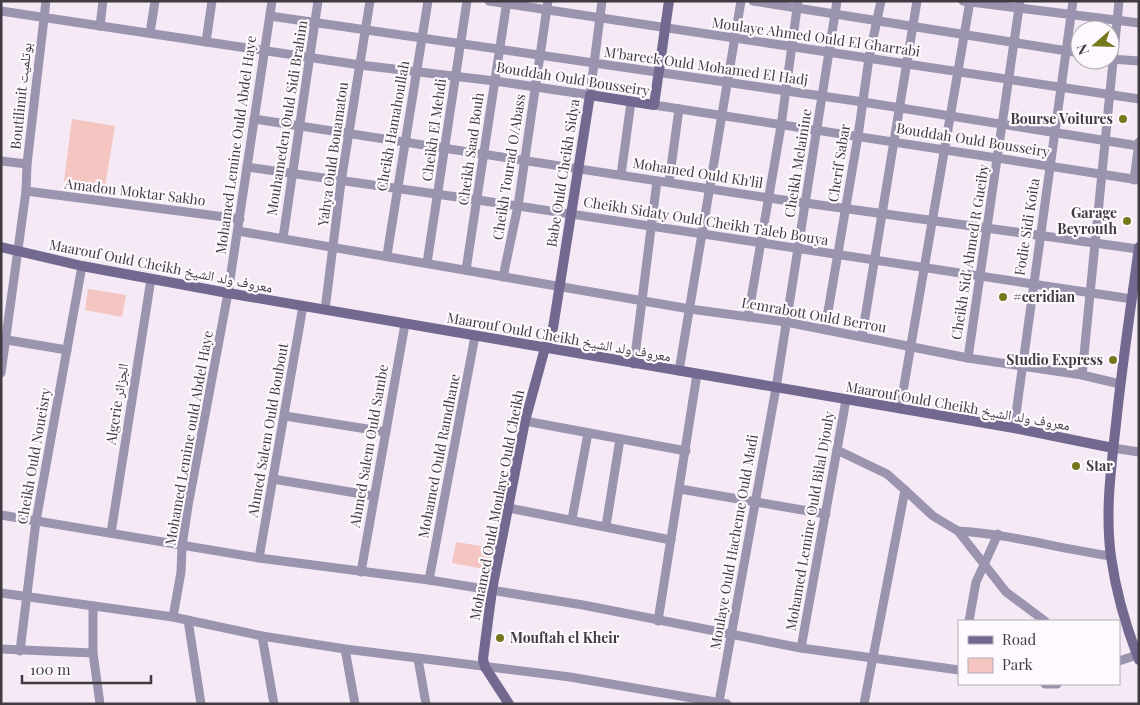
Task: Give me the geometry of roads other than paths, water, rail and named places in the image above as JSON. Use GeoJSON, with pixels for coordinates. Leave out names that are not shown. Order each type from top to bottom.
{"type":"FeatureCollection","features":[{"type":"Feature","properties":{"kind":"street","name":"Boutilimit بوتلميت"},"geometry":{"type":"LineString","coordinates":[[1,373],[4,340],[26,191],[27,164],[46,1]]}},
{"type":"Feature","properties":{"kind":"street"},"geometry":{"type":"LineString","coordinates":[[100,26],[103,1]]}},
{"type":"Feature","properties":{"kind":"street"},"geometry":{"type":"LineString","coordinates":[[150,33],[155,1]]}},
{"type":"Feature","properties":{"kind":"street"},"geometry":{"type":"LineString","coordinates":[[206,42],[212,1]]}},
{"type":"Feature","properties":{"kind":"street","name":"Mohamed Lemine Ould Abdel Haye"},"geometry":{"type":"LineString","coordinates":[[228,293],[272,1]]}},
{"type":"Feature","properties":{"kind":"street","name":"Mouhameden Ould Sidi Brahim"},"geometry":{"type":"LineString","coordinates":[[283,238],[318,1]]}},
{"type":"Feature","properties":{"kind":"street","name":"Yahya Ould Bouamatou"},"geometry":{"type":"LineString","coordinates":[[325,310],[341,182],[370,1]]}},
{"type":"Feature","properties":{"kind":"street","name":"Cheikh Hamahoullah"},"geometry":{"type":"LineString","coordinates":[[387,255],[396,189],[428,1]]}},
{"type":"Feature","properties":{"kind":"street","name":"Cheikh El Mehdi"},"geometry":{"type":"LineString","coordinates":[[428,263],[467,1]]}},
{"type":"Feature","properties":{"kind":"street","name":"Moulaye Ahmed Ould El Gharrabi"},"geometry":{"type":"LineString","coordinates":[[489,1],[548,5],[665,29],[830,51],[1139,100]]}},
{"type":"Feature","properties":{"kind":"street","name":"Babe Ould Cheikh Sidya"},"geometry":{"type":"LineString","coordinates":[[545,348],[553,328],[572,214],[602,1]]}},
{"type":"Feature","properties":{"kind":"street"},"geometry":{"type":"LineString","coordinates":[[654,105],[669,1]]}},
{"type":"Feature","properties":{"kind":"street"},"geometry":{"type":"LineString","coordinates":[[679,371],[708,188],[741,1]]}},
{"type":"Feature","properties":{"kind":"street"},"geometry":{"type":"LineString","coordinates":[[753,1],[797,5],[836,14],[1070,51]]}},
{"type":"Feature","properties":{"kind":"street","name":"Cheikh Melainine"},"geometry":{"type":"LineString","coordinates":[[776,388],[837,1]]}},
{"type":"Feature","properties":{"kind":"street","name":"Cherif Sabar"},"geometry":{"type":"LineString","coordinates":[[825,329],[858,136],[869,58],[881,1]]}},
{"type":"Feature","properties":{"kind":"street"},"geometry":{"type":"LineString","coordinates":[[862,336],[901,108],[917,1]]}},
{"type":"Feature","properties":{"kind":"street","name":"Fodie Sidi Koita"},"geometry":{"type":"LineString","coordinates":[[1014,428],[1032,285],[1073,1]]}},
{"type":"Feature","properties":{"kind":"street"},"geometry":{"type":"LineString","coordinates":[[900,409],[958,72],[967,2],[1020,4],[1117,20],[1119,1]]}},
{"type":"Feature","properties":{"kind":"street","name":"Cheikh Saad Bouh"},"geometry":{"type":"LineString","coordinates":[[466,270],[507,3]]}},
{"type":"Feature","properties":{"kind":"street","name":"Cheikh Sid' Ahmed R Gueiby"},"geometry":{"type":"LineString","coordinates":[[968,358],[986,228],[1004,124],[1020,4]]}},
{"type":"Feature","properties":{"kind":"street","name":"Cheikh Tourad O/Abass"},"geometry":{"type":"LineString","coordinates":[[503,277],[518,206],[539,55],[548,5]]}},
{"type":"Feature","properties":{"kind":"street"},"geometry":{"type":"LineString","coordinates":[[748,317],[781,126],[797,5]]}},
{"type":"Feature","properties":{"kind":"street","name":"Bouddah Ould Bousseiry"},"geometry":{"type":"LineString","coordinates":[[1,11],[360,65],[495,81],[590,95],[817,132],[858,136],[1137,180]]}},
{"type":"Feature","properties":{"kind":"street","name":"M'bareck Ould Mohamed El Hadj"},"geometry":{"type":"LineString","coordinates":[[270,16],[823,96],[1138,146]]}},
{"type":"Feature","properties":{"kind":"street"},"geometry":{"type":"LineString","coordinates":[[1120,20],[1139,23]]}},
{"type":"Feature","properties":{"kind":"street"},"geometry":{"type":"LineString","coordinates":[[1120,60],[1139,61]]}},
{"type":"Feature","properties":{"kind":"street"},"geometry":{"type":"LineString","coordinates":[[1082,375],[1111,70]]}},
{"type":"Feature","properties":{"kind":"street"},"geometry":{"type":"LineString","coordinates":[[621,175],[631,102]]}},
{"type":"Feature","properties":{"kind":"street"},"geometry":{"type":"LineString","coordinates":[[669,182],[679,109]]}},
{"type":"Feature","properties":{"kind":"street","name":"Mohamed Ould Kh'lil"},"geometry":{"type":"LineString","coordinates":[[254,119],[578,167],[769,198],[883,212],[1095,244],[1139,248]]}},
{"type":"Feature","properties":{"kind":"street"},"geometry":{"type":"LineString","coordinates":[[1137,180],[1139,142]]}},
{"type":"Feature","properties":{"kind":"street"},"geometry":{"type":"LineString","coordinates":[[1,161],[27,164]]}},
{"type":"Feature","properties":{"kind":"street","name":"Cheikh Sidaty Ould Cheikh Taleb Bouya"},"geometry":{"type":"LineString","coordinates":[[247,167],[1132,299]]}},
{"type":"Feature","properties":{"kind":"street"},"geometry":{"type":"LineString","coordinates":[[634,364],[657,181]]}},
{"type":"Feature","properties":{"kind":"street","name":"Amadou Moktar Sakho"},"geometry":{"type":"LineString","coordinates":[[26,191],[240,219]]}},
{"type":"Feature","properties":{"kind":"street","name":"Lemrabott Ould Berrou"},"geometry":{"type":"LineString","coordinates":[[238,231],[642,299],[690,309],[786,322],[968,358],[1082,375],[1120,384]]}},
{"type":"Feature","properties":{"kind":"street","name":"Maarouf Ould Cheikh معروف ولد الشيخ"},"geometry":{"type":"LineString","coordinates":[[1,247],[82,266],[228,293],[1014,428],[1113,448]]}},
{"type":"Feature","properties":{"kind":"street"},"geometry":{"type":"LineString","coordinates":[[1120,662],[1138,657],[1118,593],[1111,556],[1108,502],[1120,384],[1139,248]]}},
{"type":"Feature","properties":{"kind":"street","name":"Cheikh Ould Noueisry"},"geometry":{"type":"LineString","coordinates":[[20,651],[36,521],[82,266]]}},
{"type":"Feature","properties":{"kind":"street","name":"Algerie الجزائر"},"geometry":{"type":"LineString","coordinates":[[111,533],[151,279]]}},
{"type":"Feature","properties":{"kind":"street","name":"Mohamed Lemine ould Abdel Haye"},"geometry":{"type":"LineString","coordinates":[[173,617],[181,572],[182,546],[228,293]]}},
{"type":"Feature","properties":{"kind":"street","name":"Ahmed Salem Ould Boubout"},"geometry":{"type":"LineString","coordinates":[[258,558],[285,416],[303,306]]}},
{"type":"Feature","properties":{"kind":"street","name":"Ahmed Salem Ould Sambe"},"geometry":{"type":"LineString","coordinates":[[361,572],[405,324]]}},
{"type":"Feature","properties":{"kind":"street","name":"Mohamed Ould Ramdhane"},"geometry":{"type":"LineString","coordinates":[[429,580],[475,336]]}},
{"type":"Feature","properties":{"kind":"street"},"geometry":{"type":"LineString","coordinates":[[4,340],[67,350]]}},
{"type":"Feature","properties":{"kind":"street","name":"Mohamed Ould Moulaye Ould Cheikh"},"geometry":{"type":"LineString","coordinates":[[485,668],[483,659],[492,590],[525,421],[545,348]]}},
{"type":"Feature","properties":{"kind":"street"},"geometry":{"type":"LineString","coordinates":[[658,621],[697,374]]}},
{"type":"Feature","properties":{"kind":"street","name":"Moulaye Ould Hacheme Ould Madi"},"geometry":{"type":"LineString","coordinates":[[723,703],[731,634],[776,388]]}},
{"type":"Feature","properties":{"kind":"street","name":"Mohamed Lemine Ould Bilal Djouly"},"geometry":{"type":"LineString","coordinates":[[801,648],[846,400]]}},
{"type":"Feature","properties":{"kind":"street"},"geometry":{"type":"LineString","coordinates":[[285,416],[386,432]]}},
{"type":"Feature","properties":{"kind":"street"},"geometry":{"type":"LineString","coordinates":[[525,421],[686,451]]}},
{"type":"Feature","properties":{"kind":"street"},"geometry":{"type":"LineString","coordinates":[[572,519],[588,433]]}},
{"type":"Feature","properties":{"kind":"street"},"geometry":{"type":"LineString","coordinates":[[606,526],[620,439]]}},
{"type":"Feature","properties":{"kind":"street"},"geometry":{"type":"LineString","coordinates":[[1113,448],[1139,452]]}},
{"type":"Feature","properties":{"kind":"street"},"geometry":{"type":"LineString","coordinates":[[837,450],[886,474],[933,516],[958,531],[1006,592],[1044,620]]}},
{"type":"Feature","properties":{"kind":"street"},"geometry":{"type":"LineString","coordinates":[[273,479],[374,496]]}},
{"type":"Feature","properties":{"kind":"street"},"geometry":{"type":"LineString","coordinates":[[680,489],[826,514]]}},
{"type":"Feature","properties":{"kind":"street"},"geometry":{"type":"LineString","coordinates":[[864,704],[905,490]]}},
{"type":"Feature","properties":{"kind":"street"},"geometry":{"type":"LineString","coordinates":[[508,508],[672,540]]}},
{"type":"Feature","properties":{"kind":"street"},"geometry":{"type":"LineString","coordinates":[[1,515],[258,558],[492,590],[584,605],[801,648],[958,670]]}},
{"type":"Feature","properties":{"kind":"street"},"geometry":{"type":"LineString","coordinates":[[958,531],[998,534],[1049,546],[1111,556]]}},
{"type":"Feature","properties":{"kind":"street"},"geometry":{"type":"LineString","coordinates":[[969,620],[976,582],[998,534]]}},
{"type":"Feature","properties":{"kind":"street"},"geometry":{"type":"LineString","coordinates":[[1,593],[173,617],[262,636],[344,649],[485,668],[570,677],[687,700],[723,703]]}},
{"type":"Feature","properties":{"kind":"street"},"geometry":{"type":"LineString","coordinates":[[93,606],[93,653],[100,704]]}},
{"type":"Feature","properties":{"kind":"street"},"geometry":{"type":"LineString","coordinates":[[188,620],[202,704]]}},
{"type":"Feature","properties":{"kind":"street"},"geometry":{"type":"LineString","coordinates":[[262,636],[274,704]]}},
{"type":"Feature","properties":{"kind":"street"},"geometry":{"type":"LineString","coordinates":[[1,649],[93,653]]}},
{"type":"Feature","properties":{"kind":"street"},"geometry":{"type":"LineString","coordinates":[[344,649],[355,704]]}},
{"type":"Feature","properties":{"kind":"street"},"geometry":{"type":"LineString","coordinates":[[418,659],[426,704]]}},
{"type":"Feature","properties":{"kind":"street"},"geometry":{"type":"LineString","coordinates":[[485,668],[509,704]]}},
{"type":"Feature","properties":{"kind":"place","name":"Bourse Voitures"},"geometry":{"type":"Point","coordinates":[1123,119]}},
{"type":"Feature","properties":{"kind":"place","name":"Garage Beyrouth"},"geometry":{"type":"Point","coordinates":[1127,221]}},
{"type":"Feature","properties":{"kind":"place","name":"#ceridian"},"geometry":{"type":"Point","coordinates":[1003,297]}},
{"type":"Feature","properties":{"kind":"place","name":"Studio Express"},"geometry":{"type":"Point","coordinates":[1113,360]}},
{"type":"Feature","properties":{"kind":"place","name":"Star"},"geometry":{"type":"Point","coordinates":[1076,466]}},
{"type":"Feature","properties":{"kind":"place","name":"Mouftah el Kheir"},"geometry":{"type":"Point","coordinates":[500,638]}}]}
